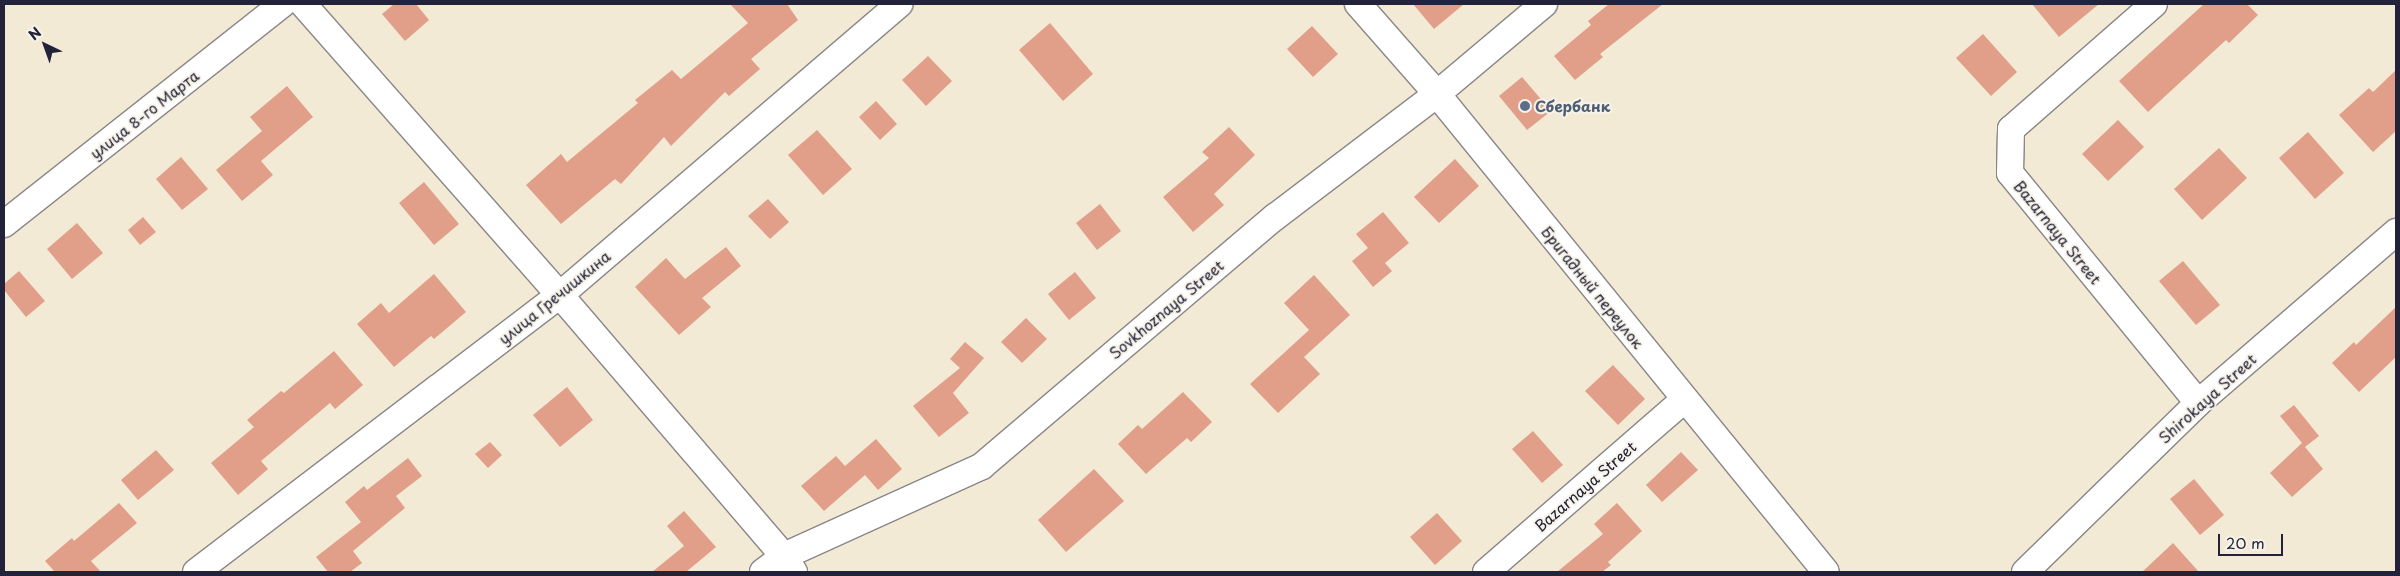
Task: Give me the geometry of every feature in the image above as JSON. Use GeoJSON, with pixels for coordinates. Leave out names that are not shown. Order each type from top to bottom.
{"type":"FeatureCollection","features":[{"type":"Feature","properties":{"kind":"street","name":"улица 8-го Марта"},"geometry":{"type":"LineString","coordinates":[[4,224],[283,4]]}},
{"type":"Feature","properties":{"kind":"street"},"geometry":{"type":"LineString","coordinates":[[303,4],[560,294],[789,564]]}},
{"type":"Feature","properties":{"kind":"street","name":"улица Гречишкина"},"geometry":{"type":"LineString","coordinates":[[196,572],[560,294],[900,4]]}},
{"type":"Feature","properties":{"kind":"street","name":"Бригадный переулок"},"geometry":{"type":"LineString","coordinates":[[1358,4],[1437,94],[1684,400],[1826,572]]}},
{"type":"Feature","properties":{"kind":"street","name":"Sovkhoznaya Street"},"geometry":{"type":"LineString","coordinates":[[763,572],[789,564],[982,466],[1275,217],[1437,94],[1544,4]]}},
{"type":"Feature","properties":{"kind":"street","name":"Bazarnaya Street"},"geometry":{"type":"LineString","coordinates":[[2154,4],[2011,128],[2010,173],[2198,403]]}},
{"type":"Feature","properties":{"kind":"street","name":"Shirokaya Street"},"geometry":{"type":"LineString","coordinates":[[2025,572],[2198,403],[2396,232]]}},
{"type":"Feature","properties":{"kind":"street","name":"Bazarnaya Street"},"geometry":{"type":"LineString","coordinates":[[1486,572],[1684,400]]}},
{"type":"Feature","properties":{"kind":"building"},"geometry":{"type":"Polygon","coordinates":[[[394,4],[416,4],[429,20],[405,41],[382,14],[394,4]]]}},
{"type":"Feature","properties":{"kind":"building"},"geometry":{"type":"Polygon","coordinates":[[[730,4],[787,4],[798,20],[751,59],[760,69],[729,96],[725,92],[671,146],[664,137],[621,184],[615,179],[561,224],[526,185],[561,154],[567,162],[638,103],[635,100],[672,70],[681,79],[748,23],[730,4]]]}},
{"type":"Feature","properties":{"kind":"building"},"geometry":{"type":"Polygon","coordinates":[[[1413,4],[1464,4],[1434,29],[1413,4]]]}},
{"type":"Feature","properties":{"kind":"building"},"geometry":{"type":"Polygon","coordinates":[[[1609,4],[1663,4],[1600,54],[1603,57],[1575,80],[1554,56],[1591,25],[1588,21],[1609,4]]]}},
{"type":"Feature","properties":{"kind":"building"},"geometry":{"type":"Polygon","coordinates":[[[2032,4],[2099,4],[2059,37],[2032,4]]]}},
{"type":"Feature","properties":{"kind":"building"},"geometry":{"type":"Polygon","coordinates":[[[2204,4],[2247,4],[2258,15],[2229,43],[2226,40],[2148,112],[2119,81],[2204,4]]]}},
{"type":"Feature","properties":{"kind":"building"},"geometry":{"type":"Polygon","coordinates":[[[1050,23],[1093,74],[1063,101],[1019,50],[1050,23]]]}},
{"type":"Feature","properties":{"kind":"building"},"geometry":{"type":"Polygon","coordinates":[[[1312,26],[1338,54],[1313,77],[1287,49],[1312,26]]]}},
{"type":"Feature","properties":{"kind":"building"},"geometry":{"type":"Polygon","coordinates":[[[1983,34],[2017,72],[1991,96],[1956,58],[1983,34]]]}},
{"type":"Feature","properties":{"kind":"building"},"geometry":{"type":"Polygon","coordinates":[[[928,56],[952,81],[926,106],[902,80],[928,56]]]}},
{"type":"Feature","properties":{"kind":"building"},"geometry":{"type":"Polygon","coordinates":[[[2396,70],[2396,131],[2373,152],[2339,115],[2369,88],[2373,92],[2396,70]]]}},
{"type":"Feature","properties":{"kind":"building"},"geometry":{"type":"Polygon","coordinates":[[[1522,77],[1551,111],[1527,130],[1499,96],[1522,77]]]}},
{"type":"Feature","properties":{"kind":"building"},"geometry":{"type":"Polygon","coordinates":[[[287,86],[313,117],[261,161],[273,175],[242,201],[216,170],[262,131],[250,117],[287,86]]]}},
{"type":"Feature","properties":{"kind":"building"},"geometry":{"type":"Polygon","coordinates":[[[876,101],[897,124],[880,140],[859,117],[876,101]]]}},
{"type":"Feature","properties":{"kind":"building"},"geometry":{"type":"Polygon","coordinates":[[[2118,120],[2144,147],[2108,181],[2082,154],[2118,120]]]}},
{"type":"Feature","properties":{"kind":"building"},"geometry":{"type":"Polygon","coordinates":[[[1229,127],[1255,155],[1214,194],[1224,205],[1193,232],[1163,197],[1209,158],[1202,152],[1229,127]]]}},
{"type":"Feature","properties":{"kind":"building"},"geometry":{"type":"Polygon","coordinates":[[[817,130],[852,169],[823,195],[788,155],[817,130]]]}},
{"type":"Feature","properties":{"kind":"building"},"geometry":{"type":"Polygon","coordinates":[[[2308,132],[2344,173],[2315,199],[2279,158],[2308,132]]]}},
{"type":"Feature","properties":{"kind":"building"},"geometry":{"type":"Polygon","coordinates":[[[2219,148],[2247,178],[2202,220],[2174,189],[2219,148]]]}},
{"type":"Feature","properties":{"kind":"building"},"geometry":{"type":"Polygon","coordinates":[[[181,157],[208,189],[182,210],[156,179],[181,157]]]}},
{"type":"Feature","properties":{"kind":"building"},"geometry":{"type":"Polygon","coordinates":[[[1455,159],[1479,186],[1439,223],[1414,197],[1455,159]]]}},
{"type":"Feature","properties":{"kind":"building"},"geometry":{"type":"Polygon","coordinates":[[[424,182],[459,224],[434,245],[399,203],[424,182]]]}},
{"type":"Feature","properties":{"kind":"building"},"geometry":{"type":"Polygon","coordinates":[[[768,199],[789,222],[770,239],[748,216],[768,199]]]}},
{"type":"Feature","properties":{"kind":"building"},"geometry":{"type":"Polygon","coordinates":[[[1100,204],[1121,231],[1097,250],[1076,223],[1100,204]]]}},
{"type":"Feature","properties":{"kind":"building"},"geometry":{"type":"Polygon","coordinates":[[[1383,212],[1409,243],[1385,263],[1392,271],[1373,287],[1352,261],[1368,248],[1356,234],[1383,212]]]}},
{"type":"Feature","properties":{"kind":"building"},"geometry":{"type":"Polygon","coordinates":[[[143,217],[156,232],[140,245],[128,230],[143,217]]]}},
{"type":"Feature","properties":{"kind":"building"},"geometry":{"type":"Polygon","coordinates":[[[77,223],[103,253],[72,279],[47,249],[77,223]]]}},
{"type":"Feature","properties":{"kind":"building"},"geometry":{"type":"Polygon","coordinates":[[[726,247],[741,266],[702,298],[711,307],[679,335],[635,287],[666,258],[685,279],[726,247]]]}},
{"type":"Feature","properties":{"kind":"building"},"geometry":{"type":"Polygon","coordinates":[[[2183,261],[2220,305],[2196,325],[2159,281],[2183,261]]]}},
{"type":"Feature","properties":{"kind":"building"},"geometry":{"type":"Polygon","coordinates":[[[19,271],[45,301],[26,317],[4,290],[4,284],[19,271]]]}},
{"type":"Feature","properties":{"kind":"building"},"geometry":{"type":"Polygon","coordinates":[[[1075,272],[1096,298],[1069,320],[1048,294],[1075,272]]]}},
{"type":"Feature","properties":{"kind":"building"},"geometry":{"type":"Polygon","coordinates":[[[434,274],[466,312],[434,339],[431,336],[394,367],[357,324],[381,303],[389,313],[434,274]]]}},
{"type":"Feature","properties":{"kind":"building"},"geometry":{"type":"Polygon","coordinates":[[[1314,275],[1350,315],[1304,357],[1320,374],[1278,413],[1250,384],[1309,330],[1284,303],[1314,275]]]}},
{"type":"Feature","properties":{"kind":"building"},"geometry":{"type":"Polygon","coordinates":[[[2396,307],[2396,357],[2359,392],[2332,363],[2354,342],[2356,345],[2396,307]]]}},
{"type":"Feature","properties":{"kind":"building"},"geometry":{"type":"Polygon","coordinates":[[[1026,318],[1047,339],[1022,363],[1001,342],[1026,318]]]}},
{"type":"Feature","properties":{"kind":"building"},"geometry":{"type":"Polygon","coordinates":[[[965,342],[984,358],[953,393],[969,413],[939,437],[913,406],[960,368],[950,359],[965,342]]]}},
{"type":"Feature","properties":{"kind":"building"},"geometry":{"type":"Polygon","coordinates":[[[334,351],[363,385],[335,409],[330,403],[261,461],[268,469],[238,495],[211,463],[254,427],[247,420],[281,391],[284,393],[334,351]]]}},
{"type":"Feature","properties":{"kind":"building"},"geometry":{"type":"Polygon","coordinates":[[[1613,365],[1645,399],[1618,425],[1585,391],[1613,365]]]}},
{"type":"Feature","properties":{"kind":"building"},"geometry":{"type":"Polygon","coordinates":[[[567,387],[593,420],[560,447],[533,415],[567,387]]]}},
{"type":"Feature","properties":{"kind":"building"},"geometry":{"type":"Polygon","coordinates":[[[1183,392],[1212,422],[1191,442],[1187,438],[1146,474],[1118,444],[1138,425],[1142,429],[1183,392]]]}},
{"type":"Feature","properties":{"kind":"building"},"geometry":{"type":"Polygon","coordinates":[[[2294,405],[2319,436],[2305,447],[2323,469],[2292,497],[2270,473],[2302,443],[2280,416],[2294,405]]]}},
{"type":"Feature","properties":{"kind":"building"},"geometry":{"type":"Polygon","coordinates":[[[1533,431],[1563,465],[1542,483],[1512,449],[1533,431]]]}},
{"type":"Feature","properties":{"kind":"building"},"geometry":{"type":"Polygon","coordinates":[[[876,439],[902,469],[878,490],[865,475],[824,511],[801,486],[836,456],[845,466],[876,439]]]}},
{"type":"Feature","properties":{"kind":"building"},"geometry":{"type":"Polygon","coordinates":[[[490,442],[502,455],[488,468],[475,454],[490,442]]]}},
{"type":"Feature","properties":{"kind":"building"},"geometry":{"type":"Polygon","coordinates":[[[156,450],[174,470],[138,500],[121,480],[156,450]]]}},
{"type":"Feature","properties":{"kind":"building"},"geometry":{"type":"Polygon","coordinates":[[[1681,452],[1698,470],[1662,502],[1646,485],[1681,452]]]}},
{"type":"Feature","properties":{"kind":"building"},"geometry":{"type":"Polygon","coordinates":[[[408,458],[422,476],[396,496],[405,508],[353,551],[362,563],[350,572],[328,572],[316,557],[361,522],[345,502],[364,486],[367,490],[408,458]]]}},
{"type":"Feature","properties":{"kind":"building"},"geometry":{"type":"Polygon","coordinates":[[[1094,469],[1124,501],[1066,552],[1038,520],[1094,469]]]}},
{"type":"Feature","properties":{"kind":"building"},"geometry":{"type":"Polygon","coordinates":[[[2194,479],[2224,515],[2200,535],[2170,499],[2194,479]]]}},
{"type":"Feature","properties":{"kind":"building"},"geometry":{"type":"Polygon","coordinates":[[[119,503],[137,523],[91,561],[101,572],[55,572],[45,561],[72,538],[74,541],[119,503]]]}},
{"type":"Feature","properties":{"kind":"building"},"geometry":{"type":"Polygon","coordinates":[[[1617,503],[1642,531],[1608,562],[1611,565],[1602,572],[1557,572],[1603,534],[1594,524],[1617,503]]]}},
{"type":"Feature","properties":{"kind":"building"},"geometry":{"type":"Polygon","coordinates":[[[684,511],[716,547],[686,572],[652,572],[684,546],[667,526],[684,511]]]}},
{"type":"Feature","properties":{"kind":"building"},"geometry":{"type":"Polygon","coordinates":[[[1437,513],[1462,541],[1435,565],[1410,537],[1437,513]]]}},
{"type":"Feature","properties":{"kind":"building"},"geometry":{"type":"Polygon","coordinates":[[[2173,543],[2199,572],[2142,572],[2173,543]]]}},
{"type":"Feature","properties":{"kind":"place","name":"Сбербанк"},"geometry":{"type":"Point","coordinates":[1525,106]}}]}
